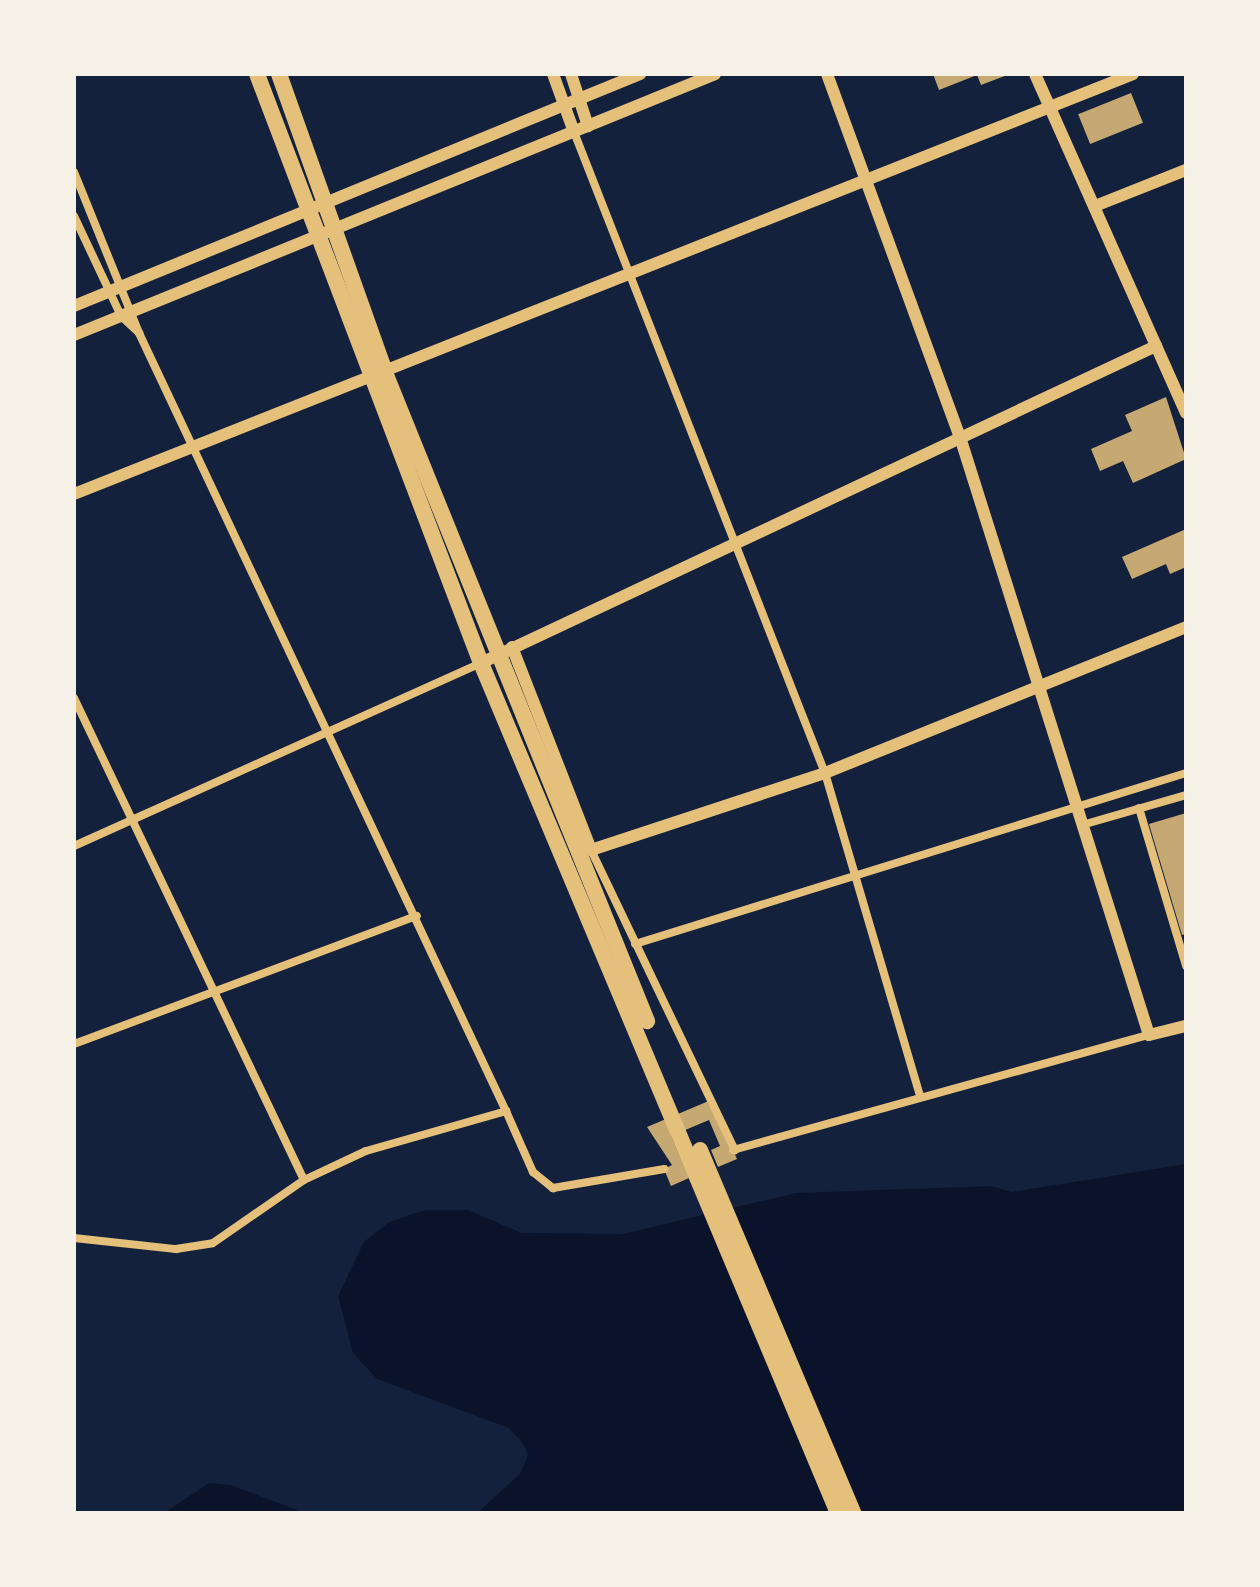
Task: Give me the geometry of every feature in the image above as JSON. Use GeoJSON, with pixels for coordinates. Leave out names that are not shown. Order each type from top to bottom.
{"type":"FeatureCollection","features":[{"type":"Feature","properties":{"kind":"highway"},"geometry":{"type":"LineString","coordinates":[[257,74],[317,209]]}},
{"type":"Feature","properties":{"kind":"highway"},"geometry":{"type":"LineString","coordinates":[[279,74],[317,209],[378,378],[502,694],[838,1513]]}},
{"type":"Feature","properties":{"kind":"highway"},"geometry":{"type":"LineString","coordinates":[[502,694],[853,1513]]}},
{"type":"Feature","properties":{"kind":"street"},"geometry":{"type":"LineString","coordinates":[[553,74],[574,132],[586,150],[739,539],[825,773],[860,874],[919,1093]]}},
{"type":"Feature","properties":{"kind":"street"},"geometry":{"type":"LineString","coordinates":[[571,74],[588,126],[586,150]]}},
{"type":"Feature","properties":{"kind":"street"},"geometry":{"type":"LineString","coordinates":[[74,306],[317,209],[640,74]]}},
{"type":"Feature","properties":{"kind":"street"},"geometry":{"type":"LineString","coordinates":[[74,335],[715,74]]}},
{"type":"Feature","properties":{"kind":"street"},"geometry":{"type":"LineString","coordinates":[[827,74],[960,437],[1043,691],[1076,807],[1149,1035]]}},
{"type":"Feature","properties":{"kind":"street"},"geometry":{"type":"LineString","coordinates":[[1035,74],[1186,413]]}},
{"type":"Feature","properties":{"kind":"street"},"geometry":{"type":"LineString","coordinates":[[74,494],[378,378],[1051,110],[1133,74]]}},
{"type":"Feature","properties":{"kind":"street"},"geometry":{"type":"LineString","coordinates":[[454,151],[465,177]]}},
{"type":"Feature","properties":{"kind":"street"},"geometry":{"type":"LineString","coordinates":[[1095,206],[1186,170]]}},
{"type":"Feature","properties":{"kind":"street"},"geometry":{"type":"LineString","coordinates":[[74,172],[122,286],[127,313]]}},
{"type":"Feature","properties":{"kind":"street"},"geometry":{"type":"LineString","coordinates":[[74,216],[108,292],[127,313],[139,333],[330,728],[533,1172],[553,1188],[575,1189],[664,1169]]}},
{"type":"Feature","properties":{"kind":"street"},"geometry":{"type":"LineString","coordinates":[[74,846],[488,659],[1156,346]]}},
{"type":"Feature","properties":{"kind":"street"},"geometry":{"type":"LineString","coordinates":[[591,850],[825,773],[1043,691],[1186,627]]}},
{"type":"Feature","properties":{"kind":"street"},"geometry":{"type":"LineString","coordinates":[[512,647],[591,850],[635,944],[693,1049],[734,1150],[919,1093],[1186,1026]]}},
{"type":"Feature","properties":{"kind":"street"},"geometry":{"type":"LineString","coordinates":[[74,698],[304,1180]]}},
{"type":"Feature","properties":{"kind":"street"},"geometry":{"type":"LineString","coordinates":[[635,944],[1186,773]]}},
{"type":"Feature","properties":{"kind":"street"},"geometry":{"type":"LineString","coordinates":[[1082,825],[1186,795]]}},
{"type":"Feature","properties":{"kind":"street"},"geometry":{"type":"LineString","coordinates":[[1139,808],[1186,966]]}},
{"type":"Feature","properties":{"kind":"street"},"geometry":{"type":"LineString","coordinates":[[74,1044],[217,994],[417,916]]}},
{"type":"Feature","properties":{"kind":"street"},"geometry":{"type":"LineString","coordinates":[[74,1238],[176,1249],[213,1243],[304,1180],[407,1137],[506,1111]]}},
{"type":"Feature","properties":{"kind":"water"},"geometry":{"type":"Polygon","coordinates":[[[1186,1164],[1186,1513],[477,1513],[520,1474],[528,1455],[522,1442],[509,1428],[377,1379],[353,1353],[338,1296],[364,1242],[389,1222],[425,1210],[468,1210],[522,1233],[623,1234],[796,1193],[991,1186],[1012,1192],[1186,1164]]]}},
{"type":"Feature","properties":{"kind":"water"},"geometry":{"type":"Polygon","coordinates":[[[209,1483],[231,1485],[305,1513],[164,1513],[209,1483]]]}},
{"type":"Feature","properties":{"kind":"building"},"geometry":{"type":"Polygon","coordinates":[[[933,74],[1010,74],[981,85],[977,75],[939,90],[933,74]]]}},
{"type":"Feature","properties":{"kind":"building"},"geometry":{"type":"Polygon","coordinates":[[[1131,93],[1143,123],[1090,144],[1078,114],[1131,93]]]}},
{"type":"Feature","properties":{"kind":"building"},"geometry":{"type":"Polygon","coordinates":[[[1166,397],[1186,459],[1133,483],[1123,461],[1100,471],[1091,449],[1132,431],[1125,415],[1166,397]]]}},
{"type":"Feature","properties":{"kind":"building"},"geometry":{"type":"Polygon","coordinates":[[[1186,529],[1186,567],[1170,574],[1166,564],[1132,579],[1122,557],[1186,529]]]}},
{"type":"Feature","properties":{"kind":"building"},"geometry":{"type":"Polygon","coordinates":[[[1186,813],[1186,934],[1182,935],[1149,824],[1186,813]]]}},
{"type":"Feature","properties":{"kind":"building"},"geometry":{"type":"Polygon","coordinates":[[[711,1100],[737,1159],[718,1167],[711,1150],[720,1146],[709,1120],[671,1136],[689,1178],[671,1186],[664,1169],[672,1165],[647,1127],[711,1100]]]}}]}
